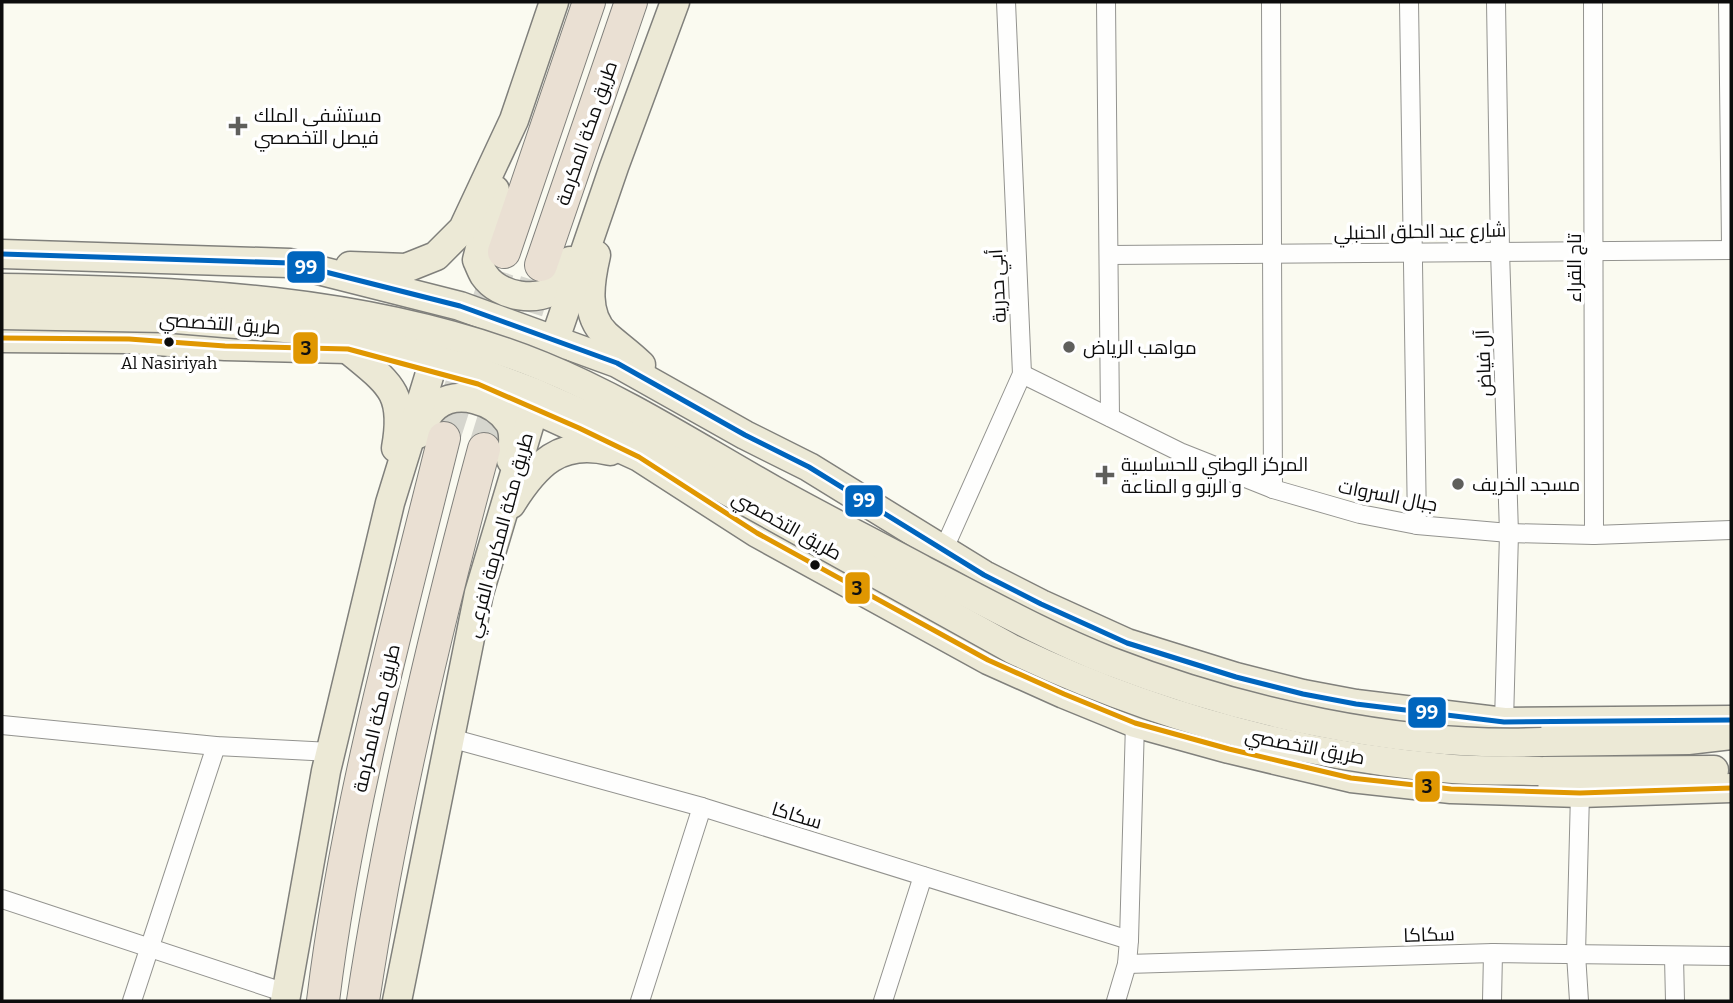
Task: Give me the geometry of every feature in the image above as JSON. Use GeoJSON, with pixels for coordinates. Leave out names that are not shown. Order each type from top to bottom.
{"type":"FeatureCollection","features":[{"type":"Feature","properties":{"kind":"highway","name":"طريق مكة المكرمة"},"geometry":{"type":"LineString","coordinates":[[504,252],[589,2]]}},
{"type":"Feature","properties":{"kind":"highway","name":"طريق مكة المكرمة"},"geometry":{"type":"LineString","coordinates":[[541,265],[631,2]]}},
{"type":"Feature","properties":{"kind":"highway","name":"طريق مكة المكرمة"},"geometry":{"type":"LineString","coordinates":[[323,1001],[330,939],[376,713],[444,438]]}},
{"type":"Feature","properties":{"kind":"highway","name":"طريق مكة المكرمة"},"geometry":{"type":"LineString","coordinates":[[363,1001],[415,727],[445,594],[484,449]]}},
{"type":"Feature","properties":{"kind":"main road"},"geometry":{"type":"LineString","coordinates":[[554,2],[514,120],[477,260],[485,277],[504,291],[523,296],[545,295],[561,285],[590,203],[614,167]]}},
{"type":"Feature","properties":{"kind":"main road","name":"طريق مكة المكرمة الفرعي"},"geometry":{"type":"LineString","coordinates":[[397,1001],[479,593],[497,528],[555,339],[614,167],[675,2]]}},
{"type":"Feature","properties":{"kind":"main road"},"geometry":{"type":"LineString","coordinates":[[2,254],[406,268],[436,256],[463,229],[514,120]]}},
{"type":"Feature","properties":{"kind":"main road"},"geometry":{"type":"LineString","coordinates":[[614,167],[609,205],[592,273],[591,312],[603,333],[633,357],[662,387]]}},
{"type":"Feature","properties":{"kind":"main road"},"geometry":{"type":"LineString","coordinates":[[290,263],[460,306],[617,363],[745,435],[809,467],[943,551],[1018,592],[1127,643],[1224,673],[1303,694],[1356,704],[1504,722],[1731,719]]}},
{"type":"Feature","properties":{"kind":"main road"},"geometry":{"type":"LineString","coordinates":[[290,263],[371,301],[375,310],[374,325],[366,337],[348,349]]}},
{"type":"Feature","properties":{"kind":"main road","name":"طريق التخصصي"},"geometry":{"type":"LineString","coordinates":[[2,288],[177,294],[285,302],[432,329],[495,348],[600,392],[660,423],[776,491],[1003,612],[1107,660],[1176,685],[1315,722],[1412,736],[1514,743],[1688,740],[1731,735]]}},
{"type":"Feature","properties":{"kind":"main road","name":"طريق التخصصي"},"geometry":{"type":"LineString","coordinates":[[2,315],[164,318],[296,329],[351,336],[477,371],[533,392],[612,428],[1012,649],[1124,697],[1228,731],[1322,752],[1454,769],[1731,770]]}},
{"type":"Feature","properties":{"kind":"main road"},"geometry":{"type":"LineString","coordinates":[[285,997],[326,771],[390,502],[430,370],[457,345],[484,335],[555,339]]}},
{"type":"Feature","properties":{"kind":"main road"},"geometry":{"type":"LineString","coordinates":[[2,338],[129,339],[225,346],[348,349],[478,384],[639,457],[757,533],[988,660],[1135,723],[1229,749],[1351,778],[1451,789],[1580,793],[1731,788]]}},
{"type":"Feature","properties":{"kind":"main road"},"geometry":{"type":"LineString","coordinates":[[348,349],[376,372],[396,395],[400,425],[393,461],[390,502]]}},
{"type":"Feature","properties":{"kind":"main road"},"geometry":{"type":"LineString","coordinates":[[390,502],[428,415],[437,405],[462,396],[494,408],[510,423],[514,440],[512,459],[497,528]]}},
{"type":"Feature","properties":{"kind":"main road"},"geometry":{"type":"LineString","coordinates":[[497,528],[524,484],[547,461],[563,451],[579,447],[600,448],[639,457]]}},
{"type":"Feature","properties":{"kind":"street","name":"أبي حدرية"},"geometry":{"type":"LineString","coordinates":[[943,551],[1022,374],[1006,2]]}},
{"type":"Feature","properties":{"kind":"street"},"geometry":{"type":"LineString","coordinates":[[1106,2],[1110,417]]}},
{"type":"Feature","properties":{"kind":"street"},"geometry":{"type":"LineString","coordinates":[[1271,2],[1273,489]]}},
{"type":"Feature","properties":{"kind":"street"},"geometry":{"type":"LineString","coordinates":[[1409,2],[1417,525]]}},
{"type":"Feature","properties":{"kind":"street","name":"آل فياض"},"geometry":{"type":"LineString","coordinates":[[1496,2],[1509,533],[1504,722]]}},
{"type":"Feature","properties":{"kind":"street","name":"تاج القراء"},"geometry":{"type":"LineString","coordinates":[[1593,2],[1594,535]]}},
{"type":"Feature","properties":{"kind":"street"},"geometry":{"type":"LineString","coordinates":[[1728,2],[1731,244]]}},
{"type":"Feature","properties":{"kind":"street","name":"شارع عبد الحلق الحنبلي"},"geometry":{"type":"LineString","coordinates":[[1109,255],[1731,250]]}},
{"type":"Feature","properties":{"kind":"street","name":"جبال السروات"},"geometry":{"type":"LineString","coordinates":[[1022,374],[1180,452],[1273,489],[1360,514],[1417,525],[1509,533],[1594,535],[1731,530]]}},
{"type":"Feature","properties":{"kind":"street"},"geometry":{"type":"LineString","coordinates":[[1116,1001],[1127,964],[1129,940],[1135,723]]}},
{"type":"Feature","properties":{"kind":"street"},"geometry":{"type":"LineString","coordinates":[[2,725],[216,746],[331,752]]}},
{"type":"Feature","properties":{"kind":"street","name":"سكاكا"},"geometry":{"type":"LineString","coordinates":[[450,738],[702,807],[1129,940]]}},
{"type":"Feature","properties":{"kind":"street"},"geometry":{"type":"LineString","coordinates":[[132,1001],[216,746]]}},
{"type":"Feature","properties":{"kind":"street"},"geometry":{"type":"LineString","coordinates":[[1578,1001],[1576,954],[1580,793]]}},
{"type":"Feature","properties":{"kind":"street"},"geometry":{"type":"LineString","coordinates":[[640,1001],[702,807]]}},
{"type":"Feature","properties":{"kind":"street"},"geometry":{"type":"LineString","coordinates":[[883,1001],[923,876]]}},
{"type":"Feature","properties":{"kind":"street"},"geometry":{"type":"LineString","coordinates":[[2,899],[285,997]]}},
{"type":"Feature","properties":{"kind":"street"},"geometry":{"type":"LineString","coordinates":[[1492,1001],[1493,953]]}},
{"type":"Feature","properties":{"kind":"street","name":"سكاكا"},"geometry":{"type":"LineString","coordinates":[[1127,964],[1493,953],[1731,956]]}},
{"type":"Feature","properties":{"kind":"street"},"geometry":{"type":"LineString","coordinates":[[1674,957],[1675,1001]]}},
{"type":"Feature","properties":{"kind":"tunnel"},"geometry":{"type":"LineString","coordinates":[[444,438],[504,252]]}},
{"type":"Feature","properties":{"kind":"tunnel"},"geometry":{"type":"LineString","coordinates":[[484,449],[540,269]]}},
{"type":"Feature","properties":{"kind":"transit line","name":"99"},"geometry":{"type":"LineString","coordinates":[[2,254],[290,263],[460,306],[617,363],[745,435],[809,467],[984,575],[1041,604],[1127,643],[1236,677],[1356,704],[1504,722],[1731,720]]}},
{"type":"Feature","properties":{"kind":"transit line","name":"3"},"geometry":{"type":"LineString","coordinates":[[2,338],[129,339],[225,346],[348,349],[478,384],[639,457],[757,533],[988,660],[1135,723],[1229,749],[1351,778],[1451,789],[1580,793],[1731,788]]}},
{"type":"Feature","properties":{"kind":"place","name":"مستشفى الملك فيصل التخصصي"},"geometry":{"type":"Point","coordinates":[238,126]}},
{"type":"Feature","properties":{"kind":"place","name":"Al Nasiriyah"},"geometry":{"type":"Point","coordinates":[169,342]}},
{"type":"Feature","properties":{"kind":"place","name":"مواهب الرياض"},"geometry":{"type":"Point","coordinates":[1069,347]}},
{"type":"Feature","properties":{"kind":"place","name":"المركز الوطني للحساسية و الربو و المناعة"},"geometry":{"type":"Point","coordinates":[1105,475]}},
{"type":"Feature","properties":{"kind":"place","name":"مسجد الخريف"},"geometry":{"type":"Point","coordinates":[1458,484]}}]}
